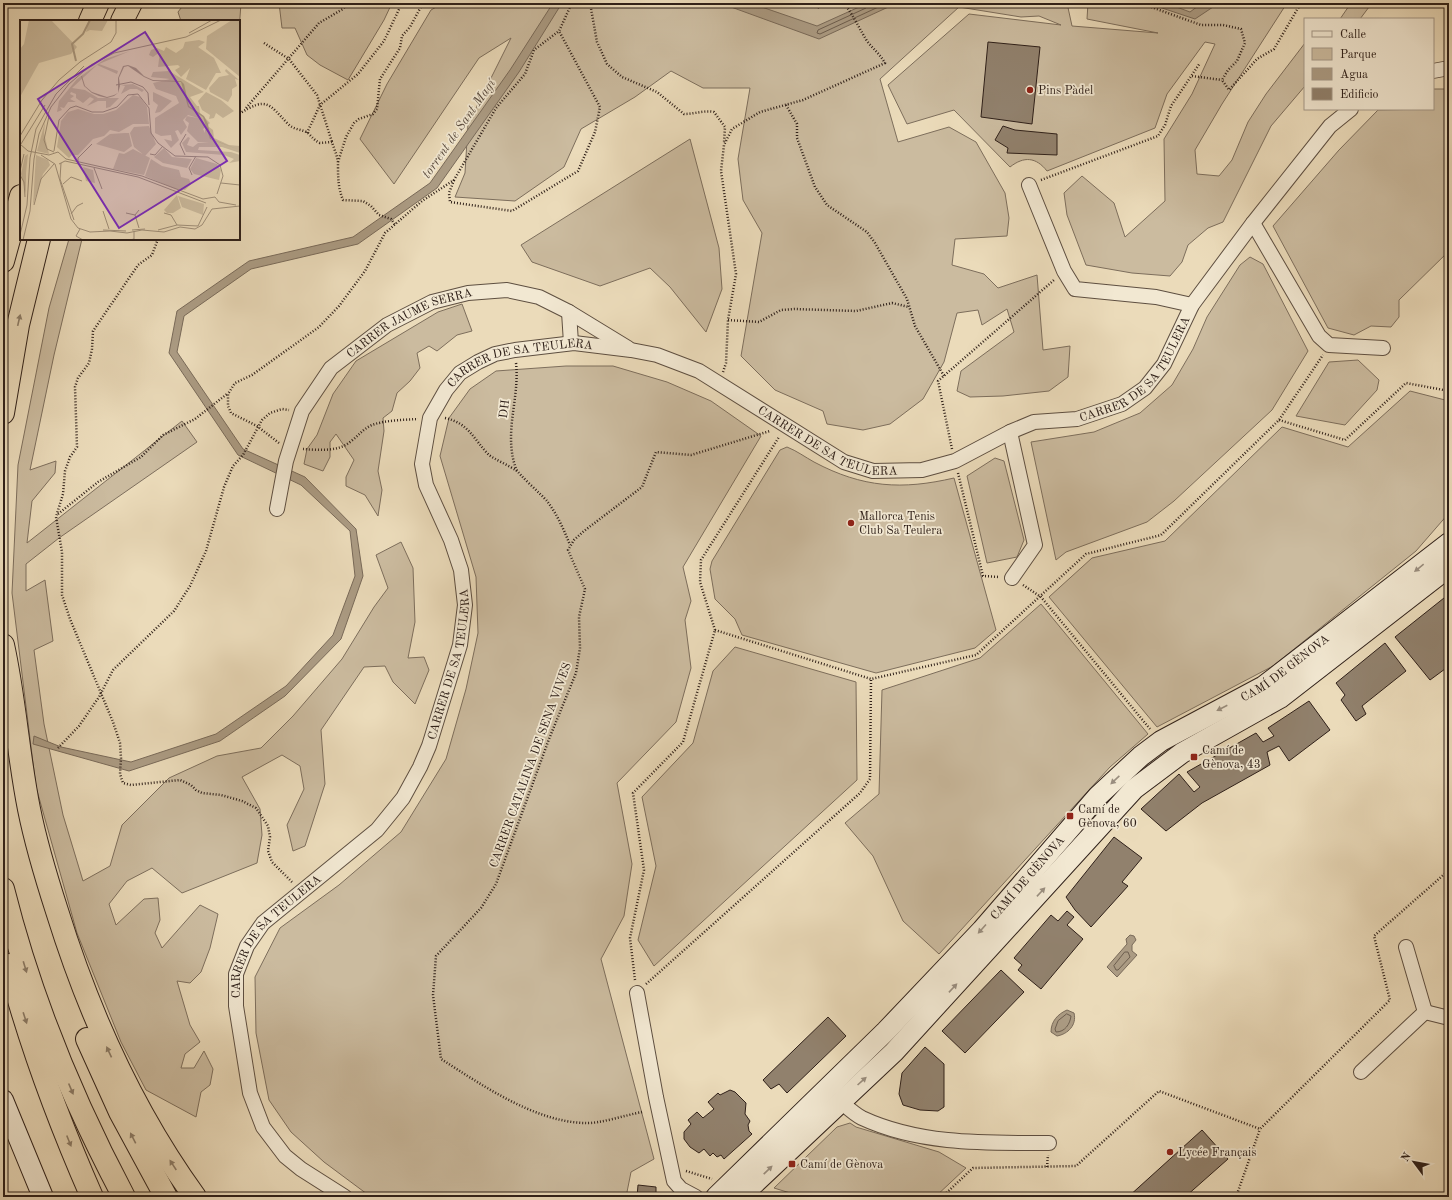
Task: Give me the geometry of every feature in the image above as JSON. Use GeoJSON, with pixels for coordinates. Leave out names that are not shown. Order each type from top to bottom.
{"type":"FeatureCollection","features":[{"type":"Feature","properties":{"kind":"highway"},"geometry":{"type":"LineString","coordinates":[[90,20],[98,3]]}},
{"type":"Feature","properties":{"kind":"highway"},"geometry":{"type":"LineString","coordinates":[[122,20],[131,3]]}},
{"type":"Feature","properties":{"kind":"highway"},"geometry":{"type":"LineString","coordinates":[[3,261],[20,200]]}},
{"type":"Feature","properties":{"kind":"highway"},"geometry":{"type":"LineString","coordinates":[[3,413],[18,325],[39,240]]}},
{"type":"Feature","properties":{"kind":"highway"},"geometry":{"type":"LineString","coordinates":[[3,645],[9,672],[17,740],[29,810],[44,872],[74,962],[98,1028],[125,1084],[156,1139],[196,1197]]}},
{"type":"Feature","properties":{"kind":"highway"},"geometry":{"type":"LineString","coordinates":[[3,726],[10,776],[24,846],[66,983],[105,1080],[135,1142],[166,1197]]}},
{"type":"Feature","properties":{"kind":"highway"},"geometry":{"type":"LineString","coordinates":[[3,889],[26,971],[49,1037],[91,1132],[124,1197]]}},
{"type":"Feature","properties":{"kind":"highway"},"geometry":{"type":"LineString","coordinates":[[3,940],[34,1045],[59,1115],[92,1197]]}},
{"type":"Feature","properties":{"kind":"street"},"geometry":{"type":"LineString","coordinates":[[1434,71],[1449,68]]}},
{"type":"Feature","properties":{"kind":"street","name":"CARRER DE SA TEULERA"},"geometry":{"type":"LineString","coordinates":[[345,1197],[301,1169],[285,1156],[263,1127],[250,1093],[236,1006],[236,974],[246,946],[263,923],[300,891],[327,872],[377,830],[403,798],[420,767],[429,746],[460,645],[464,605],[461,570],[452,540],[426,485],[422,464],[430,418],[446,390],[460,373],[495,354],[515,350],[571,343],[631,350],[657,355],[699,371],[844,462],[873,472],[922,470],[955,461],[1010,432],[1034,422],[1077,419],[1122,404],[1145,388],[1164,364],[1192,305],[1253,223],[1330,126],[1351,110]]}},
{"type":"Feature","properties":{"kind":"street"},"geometry":{"type":"LineString","coordinates":[[1029,185],[1064,271],[1075,289],[1156,297],[1192,305]]}},
{"type":"Feature","properties":{"kind":"street"},"geometry":{"type":"LineString","coordinates":[[1253,223],[1319,336],[1330,345],[1383,348]]}},
{"type":"Feature","properties":{"kind":"street","name":"CARRER JAUME SERRA"},"geometry":{"type":"LineString","coordinates":[[277,509],[286,461],[302,411],[331,368],[387,326],[432,302],[468,293],[507,290],[539,297],[569,312],[631,350]]}},
{"type":"Feature","properties":{"kind":"street"},"geometry":{"type":"LineString","coordinates":[[569,312],[571,343]]}},
{"type":"Feature","properties":{"kind":"street"},"geometry":{"type":"LineString","coordinates":[[1010,432],[1035,545],[1012,578]]}},
{"type":"Feature","properties":{"kind":"street","name":"CAMÍ DE GÈNOVA"},"geometry":{"type":"LineString","coordinates":[[716,1197],[886,1031],[982,930],[1098,796],[1141,756],[1161,741],[1264,686],[1449,543]]}},
{"type":"Feature","properties":{"kind":"street","name":"CAMÍ DE GÈNOVA"},"geometry":{"type":"LineString","coordinates":[[740,1197],[840,1101],[894,1052],[1134,789],[1182,754],[1280,698],[1449,567]]}},
{"type":"Feature","properties":{"kind":"street"},"geometry":{"type":"LineString","coordinates":[[1406,947],[1425,1012]]}},
{"type":"Feature","properties":{"kind":"street"},"geometry":{"type":"LineString","coordinates":[[637,993],[656,1096],[674,1181],[681,1189],[696,1197]]}},
{"type":"Feature","properties":{"kind":"street"},"geometry":{"type":"LineString","coordinates":[[1425,1012],[1449,1018]]}},
{"type":"Feature","properties":{"kind":"street"},"geometry":{"type":"LineString","coordinates":[[1360,1072],[1425,1012]]}},
{"type":"Feature","properties":{"kind":"street"},"geometry":{"type":"LineString","coordinates":[[3,1100],[43,1197]]}},
{"type":"Feature","properties":{"kind":"street"},"geometry":{"type":"LineString","coordinates":[[840,1101],[861,1117],[908,1133],[966,1143],[1049,1143]]}},
{"type":"Feature","properties":{"kind":"path"},"geometry":{"type":"LineString","coordinates":[[240,113],[319,23],[343,9],[347,3]]}},
{"type":"Feature","properties":{"kind":"path"},"geometry":{"type":"LineString","coordinates":[[307,133],[320,105],[358,74],[384,41],[402,3]]}},
{"type":"Feature","properties":{"kind":"path"},"geometry":{"type":"LineString","coordinates":[[395,225],[391,219],[379,215],[371,206],[363,201],[349,202],[343,200],[337,173],[338,163],[346,137],[354,123],[359,119],[373,114],[377,109],[380,79],[400,48],[402,36],[410,27],[423,3]]}},
{"type":"Feature","properties":{"kind":"path"},"geometry":{"type":"LineString","coordinates":[[559,31],[600,107],[595,132],[578,171],[512,211],[450,202],[449,193],[454,180],[496,108],[525,74],[534,50],[559,31],[572,3]]}},
{"type":"Feature","properties":{"kind":"path"},"geometry":{"type":"LineString","coordinates":[[590,3],[597,42],[607,64],[622,77],[657,92],[684,114],[695,114],[705,110],[714,112],[725,127],[721,171],[736,274],[728,320],[726,363],[719,384]]}},
{"type":"Feature","properties":{"kind":"path"},"geometry":{"type":"LineString","coordinates":[[724,145],[732,129],[760,112],[803,100],[885,63],[880,53],[868,43],[852,14],[844,3]]}},
{"type":"Feature","properties":{"kind":"path"},"geometry":{"type":"LineString","coordinates":[[1140,3],[1201,25],[1223,25],[1241,29],[1245,43],[1237,61],[1228,70],[1222,80]]}},
{"type":"Feature","properties":{"kind":"path"},"geometry":{"type":"LineString","coordinates":[[1192,76],[1222,80],[1229,90],[1257,59],[1274,49],[1301,3]]}},
{"type":"Feature","properties":{"kind":"path"},"geometry":{"type":"LineString","coordinates":[[264,43],[289,59],[317,95],[338,163]]}},
{"type":"Feature","properties":{"kind":"path"},"geometry":{"type":"LineString","coordinates":[[1029,185],[1158,136],[1171,106],[1200,63]]}},
{"type":"Feature","properties":{"kind":"path"},"geometry":{"type":"LineString","coordinates":[[244,110],[257,104],[265,104],[274,108],[295,130],[307,133],[320,143],[332,142]]}},
{"type":"Feature","properties":{"kind":"path"},"geometry":{"type":"LineString","coordinates":[[786,104],[797,124],[797,138],[815,187],[827,205],[867,232],[904,293],[910,307],[915,326],[944,376]]}},
{"type":"Feature","properties":{"kind":"path"},"geometry":{"type":"LineString","coordinates":[[57,515],[98,482],[141,457],[163,435],[195,418],[228,394],[235,383],[252,375],[319,327],[339,306],[365,271],[385,233],[422,201],[454,180]]}},
{"type":"Feature","properties":{"kind":"path"},"geometry":{"type":"LineString","coordinates":[[158,240],[152,255],[138,265],[92,331],[92,349],[89,363],[78,378],[75,386],[77,447],[70,457],[65,471],[63,494],[57,515],[57,528],[62,552],[62,595],[70,619],[102,691],[120,743],[120,774],[123,783],[131,785],[180,780],[191,785],[202,793],[221,795],[242,801],[256,808],[268,826],[270,837],[268,851],[272,862],[300,891]]}},
{"type":"Feature","properties":{"kind":"path"},"geometry":{"type":"LineString","coordinates":[[1064,271],[938,381],[955,461],[983,576],[1012,578],[1041,597],[1161,741]]}},
{"type":"Feature","properties":{"kind":"path"},"geometry":{"type":"LineString","coordinates":[[728,320],[759,322],[781,310],[794,308],[856,311],[892,303],[910,307]]}},
{"type":"Feature","properties":{"kind":"path"},"geometry":{"type":"LineString","coordinates":[[715,630],[871,679],[976,655],[1041,597],[1086,554],[1161,535],[1279,420],[1330,345]]}},
{"type":"Feature","properties":{"kind":"path","name":"DH"},"geometry":{"type":"LineString","coordinates":[[515,350],[517,390],[513,402],[511,434],[513,456],[517,471]]}},
{"type":"Feature","properties":{"kind":"path"},"geometry":{"type":"LineString","coordinates":[[1279,420],[1345,440],[1406,383],[1449,390]]}},
{"type":"Feature","properties":{"kind":"path"},"geometry":{"type":"LineString","coordinates":[[228,394],[228,406],[231,414],[257,426],[278,443],[290,448],[323,450],[336,448],[349,443],[361,432],[372,425],[389,421],[430,418],[445,418],[454,420],[472,433],[491,457],[502,461],[517,471],[549,503],[570,545],[584,530],[642,487],[656,452],[692,454],[786,426]]}},
{"type":"Feature","properties":{"kind":"path"},"geometry":{"type":"LineString","coordinates":[[58,748],[79,726],[102,691],[113,670],[174,611],[190,586],[206,551],[224,487],[233,466],[243,455],[257,426],[270,413],[282,409],[302,411]]}},
{"type":"Feature","properties":{"kind":"path"},"geometry":{"type":"LineString","coordinates":[[637,993],[630,938],[644,870],[633,793],[683,742],[715,630],[700,582],[701,560],[786,426]]}},
{"type":"Feature","properties":{"kind":"path","name":"CARRER CATALINA DE SENA VIVES"},"geometry":{"type":"LineString","coordinates":[[570,545],[568,550],[585,589],[579,617],[580,648],[576,673],[546,746],[496,884],[481,908],[436,956],[433,996],[441,1059],[510,1102],[563,1120],[586,1124],[642,1112]]}},
{"type":"Feature","properties":{"kind":"path"},"geometry":{"type":"LineString","coordinates":[[637,993],[860,793],[870,779],[871,679]]}},
{"type":"Feature","properties":{"kind":"path"},"geometry":{"type":"LineString","coordinates":[[1236,1197],[1260,1129],[1390,1000],[1374,936],[1449,870]]}},
{"type":"Feature","properties":{"kind":"path"},"geometry":{"type":"LineString","coordinates":[[942,1197],[973,1168],[1076,1166],[1159,1091],[1260,1129]]}},
{"type":"Feature","properties":{"kind":"green space"},"geometry":{"type":"Polygon","coordinates":[[[185,3],[241,3],[240,20],[181,20],[178,12],[185,3]]]}},
{"type":"Feature","properties":{"kind":"green space"},"geometry":{"type":"Polygon","coordinates":[[[279,3],[392,3],[384,20],[348,80],[320,65],[307,55],[295,28],[282,28],[279,3]]]}},
{"type":"Feature","properties":{"kind":"green space"},"geometry":{"type":"Polygon","coordinates":[[[443,3],[821,3],[818,9],[824,3],[1067,3],[1072,26],[1158,33],[1087,19],[1088,3],[1287,3],[1222,104],[1195,150],[1197,174],[1219,176],[1232,160],[1248,122],[1266,94],[1304,44],[1304,87],[1271,126],[1223,222],[1208,228],[1188,245],[1182,262],[1170,276],[1132,273],[1086,265],[1067,215],[1064,193],[1082,176],[1114,203],[1125,237],[1165,201],[1164,139],[1192,94],[1215,44],[1205,42],[1167,94],[1155,128],[1047,171],[1039,163],[1030,160],[1020,161],[1010,167],[954,110],[907,124],[888,85],[969,14],[1061,25],[1039,16],[1021,17],[959,7],[880,79],[898,142],[949,127],[976,142],[1005,193],[1009,218],[1007,236],[955,239],[952,265],[984,274],[998,288],[1037,275],[1043,350],[1070,346],[1068,377],[1049,391],[1003,396],[970,397],[957,391],[961,371],[1014,332],[1007,309],[982,325],[978,310],[957,313],[944,362],[923,399],[890,424],[863,430],[827,424],[823,411],[775,390],[741,356],[762,233],[743,200],[738,159],[750,88],[703,88],[671,71],[635,97],[581,129],[564,167],[515,201],[455,197],[465,173],[468,124],[511,38],[479,58],[394,184],[360,139],[387,84],[431,10],[443,3]]]}},
{"type":"Feature","properties":{"kind":"green space"},"geometry":{"type":"Polygon","coordinates":[[[1351,3],[1372,3],[1361,18],[1341,18],[1351,3]]]}},
{"type":"Feature","properties":{"kind":"green space"},"geometry":{"type":"Polygon","coordinates":[[[1434,89],[1449,89],[1449,251],[1399,300],[1399,317],[1391,327],[1371,326],[1354,335],[1328,328],[1273,226],[1339,150],[1378,110],[1434,110],[1434,89]]]}},
{"type":"Feature","properties":{"kind":"green space"},"geometry":{"type":"Polygon","coordinates":[[[690,139],[719,248],[722,289],[706,332],[670,287],[650,268],[600,286],[532,262],[521,245],[690,139]]]}},
{"type":"Feature","properties":{"kind":"green space"},"geometry":{"type":"Polygon","coordinates":[[[69,240],[82,240],[54,355],[30,470],[56,461],[55,473],[32,501],[27,543],[182,421],[197,442],[59,538],[26,564],[26,591],[45,580],[53,641],[34,650],[44,724],[63,815],[83,881],[110,866],[122,825],[169,778],[217,756],[261,748],[293,716],[342,659],[374,607],[388,588],[376,555],[401,542],[413,568],[415,622],[408,658],[424,657],[429,670],[415,704],[393,682],[385,666],[364,667],[321,730],[325,784],[305,846],[293,851],[287,825],[304,789],[300,766],[282,755],[242,777],[260,809],[262,835],[257,863],[182,893],[152,868],[127,881],[109,904],[116,925],[144,899],[158,898],[160,920],[155,933],[162,948],[200,905],[218,914],[210,948],[201,972],[190,983],[177,981],[190,1025],[200,1042],[185,1054],[181,1068],[194,1068],[204,1051],[213,1069],[210,1085],[201,1092],[196,1117],[146,1090],[121,1042],[77,933],[36,787],[12,593],[18,465],[49,308],[69,240]]]}},
{"type":"Feature","properties":{"kind":"green space"},"geometry":{"type":"Polygon","coordinates":[[[1250,257],[1263,264],[1308,351],[1272,410],[1174,501],[1147,522],[1066,552],[1056,560],[1031,442],[1094,432],[1140,413],[1172,385],[1193,349],[1207,317],[1240,265],[1250,257]]]}},
{"type":"Feature","properties":{"kind":"green space"},"geometry":{"type":"Polygon","coordinates":[[[462,304],[472,331],[457,335],[437,351],[429,346],[417,353],[420,368],[410,381],[397,393],[392,411],[383,418],[384,431],[378,471],[382,490],[378,516],[365,495],[346,486],[346,477],[354,460],[336,434],[330,442],[330,457],[323,471],[304,464],[307,449],[317,435],[333,394],[356,361],[438,312],[462,304]]]}},
{"type":"Feature","properties":{"kind":"green space"},"geometry":{"type":"Polygon","coordinates":[[[1358,360],[1379,380],[1377,390],[1345,425],[1296,416],[1329,362],[1358,360]]]}},
{"type":"Feature","properties":{"kind":"green space"},"geometry":{"type":"Polygon","coordinates":[[[566,366],[613,366],[667,382],[711,401],[761,436],[683,567],[691,601],[685,620],[691,668],[676,722],[617,783],[632,864],[624,916],[601,959],[654,1159],[631,1172],[626,1197],[371,1197],[324,1162],[291,1132],[269,1100],[256,1033],[255,977],[280,928],[339,885],[401,832],[446,759],[466,689],[478,633],[476,577],[440,456],[449,418],[470,389],[496,371],[566,366]]]}},
{"type":"Feature","properties":{"kind":"green space"},"geometry":{"type":"Polygon","coordinates":[[[1410,391],[1449,401],[1449,513],[1416,551],[1273,666],[1157,727],[1049,597],[1092,558],[1165,541],[1282,427],[1348,447],[1410,391]]]}},
{"type":"Feature","properties":{"kind":"green space","name":"Mallorca Tenis Club Sa Teulera"},"geometry":{"type":"Polygon","coordinates":[[[787,447],[832,471],[866,482],[900,485],[935,482],[954,478],[996,630],[975,648],[876,673],[742,635],[735,619],[715,599],[710,569],[712,561],[780,450],[787,447]]]}},
{"type":"Feature","properties":{"kind":"green space"},"geometry":{"type":"Polygon","coordinates":[[[995,458],[1004,461],[1024,540],[1017,557],[987,563],[967,476],[995,458]]]}},
{"type":"Feature","properties":{"kind":"green space"},"geometry":{"type":"Polygon","coordinates":[[[1041,604],[1148,734],[1110,767],[939,954],[903,921],[873,856],[845,823],[879,794],[882,690],[980,658],[1041,604]]]}},
{"type":"Feature","properties":{"kind":"green space"},"geometry":{"type":"Polygon","coordinates":[[[735,647],[856,682],[857,780],[654,966],[638,940],[656,866],[642,797],[693,743],[713,671],[735,647]]]}},
{"type":"Feature","properties":{"kind":"green space"},"geometry":{"type":"Polygon","coordinates":[[[850,1123],[856,1127],[939,1152],[966,1168],[935,1197],[803,1197],[774,1188],[837,1127],[850,1123]]]}},
{"type":"Feature","properties":{"kind":"water"},"geometry":{"type":"Polygon","coordinates":[[[553,3],[562,3],[519,72],[437,188],[358,244],[251,269],[184,316],[177,352],[243,449],[305,477],[356,529],[363,576],[341,639],[285,696],[220,741],[129,771],[33,744],[34,736],[61,747],[131,762],[216,734],[286,686],[333,635],[355,576],[350,531],[301,485],[238,455],[169,353],[177,311],[249,261],[353,237],[430,183],[510,70],[553,3]]]}},
{"type":"Feature","properties":{"kind":"water"},"geometry":{"type":"Polygon","coordinates":[[[720,3],[750,3],[817,26],[868,3],[897,3],[819,39],[720,3]]]}},
{"type":"Feature","properties":{"kind":"water"},"geometry":{"type":"Polygon","coordinates":[[[1147,3],[1166,3],[1190,12],[1202,3],[1219,3],[1195,19],[1147,3]]]}},
{"type":"Feature","properties":{"kind":"water"},"geometry":{"type":"Polygon","coordinates":[[[1130,935],[1134,936],[1136,940],[1132,945],[1132,951],[1137,955],[1117,977],[1107,967],[1127,944],[1126,939],[1130,935]]]}},
{"type":"Feature","properties":{"kind":"water"},"geometry":{"type":"Polygon","coordinates":[[[1067,1010],[1074,1013],[1075,1017],[1073,1025],[1068,1031],[1057,1036],[1051,1032],[1052,1024],[1058,1016],[1067,1010]]]}},
{"type":"Feature","properties":{"kind":"building"},"geometry":{"type":"Polygon","coordinates":[[[988,42],[1040,47],[1032,124],[981,117],[988,42]]]}},
{"type":"Feature","properties":{"kind":"building"},"geometry":{"type":"Polygon","coordinates":[[[1003,126],[1015,130],[1057,134],[1057,155],[1007,153],[1008,148],[995,140],[1003,126]]]}},
{"type":"Feature","properties":{"kind":"building"},"geometry":{"type":"Polygon","coordinates":[[[1449,594],[1449,666],[1430,680],[1395,637],[1449,594]]]}},
{"type":"Feature","properties":{"kind":"building"},"geometry":{"type":"Polygon","coordinates":[[[1385,643],[1406,671],[1362,706],[1366,714],[1356,721],[1341,700],[1345,695],[1336,683],[1385,643]]]}},
{"type":"Feature","properties":{"kind":"building"},"geometry":{"type":"Polygon","coordinates":[[[1309,701],[1330,730],[1289,761],[1279,746],[1267,752],[1270,765],[1202,803],[1166,831],[1141,809],[1179,774],[1194,792],[1200,787],[1187,772],[1256,733],[1263,742],[1274,736],[1268,728],[1309,701]]]}},
{"type":"Feature","properties":{"kind":"building"},"geometry":{"type":"Polygon","coordinates":[[[1114,837],[1142,858],[1122,882],[1128,886],[1091,927],[1075,910],[1066,897],[1114,837]]]}},
{"type":"Feature","properties":{"kind":"building"},"geometry":{"type":"Polygon","coordinates":[[[1067,911],[1074,917],[1067,925],[1083,939],[1041,989],[1018,970],[1022,965],[1014,958],[1051,915],[1058,921],[1067,911]]]}},
{"type":"Feature","properties":{"kind":"building"},"geometry":{"type":"Polygon","coordinates":[[[1001,970],[1024,992],[965,1053],[942,1031],[1001,970]]]}},
{"type":"Feature","properties":{"kind":"building"},"geometry":{"type":"Polygon","coordinates":[[[828,1017],[846,1036],[787,1093],[779,1084],[771,1089],[763,1080],[828,1017]]]}},
{"type":"Feature","properties":{"kind":"building"},"geometry":{"type":"Polygon","coordinates":[[[925,1047],[944,1064],[944,1107],[938,1111],[920,1110],[903,1105],[899,1094],[902,1073],[925,1047]]]}},
{"type":"Feature","properties":{"kind":"building"},"geometry":{"type":"Polygon","coordinates":[[[730,1090],[735,1092],[746,1103],[745,1114],[750,1121],[748,1125],[749,1131],[752,1134],[724,1159],[721,1155],[717,1157],[713,1153],[710,1156],[704,1149],[699,1153],[690,1147],[684,1139],[684,1132],[691,1124],[688,1120],[697,1112],[703,1118],[714,1109],[708,1102],[718,1093],[720,1095],[730,1090]]]}},
{"type":"Feature","properties":{"kind":"building"},"geometry":{"type":"Polygon","coordinates":[[[1202,1130],[1228,1159],[1185,1197],[1128,1197],[1202,1130]]]}},
{"type":"Feature","properties":{"kind":"building"},"geometry":{"type":"Polygon","coordinates":[[[638,1185],[656,1187],[656,1197],[637,1197],[638,1185]]]}},
{"type":"Feature","properties":{"kind":"place","name":"Pins Pàdel"},"geometry":{"type":"Point","coordinates":[1030,90]}},
{"type":"Feature","properties":{"kind":"place","name":"Mallorca Tenis Club Sa Teulera"},"geometry":{"type":"Point","coordinates":[851,523]}},
{"type":"Feature","properties":{"kind":"place","name":"Camí de Gènova, 43"},"geometry":{"type":"Point","coordinates":[1194,757]}},
{"type":"Feature","properties":{"kind":"place","name":"Camí de Gènova, 60"},"geometry":{"type":"Point","coordinates":[1070,816]}},
{"type":"Feature","properties":{"kind":"place","name":"Lycée Français"},"geometry":{"type":"Point","coordinates":[1170,1152]}},
{"type":"Feature","properties":{"kind":"place","name":"Camí de Gènova"},"geometry":{"type":"Point","coordinates":[792,1164]}},
{"type":"Feature","properties":{"kind":"water label","name":"torrent de Sant Magí"},"geometry":{"type":"Point","coordinates":[458,128]}}]}
